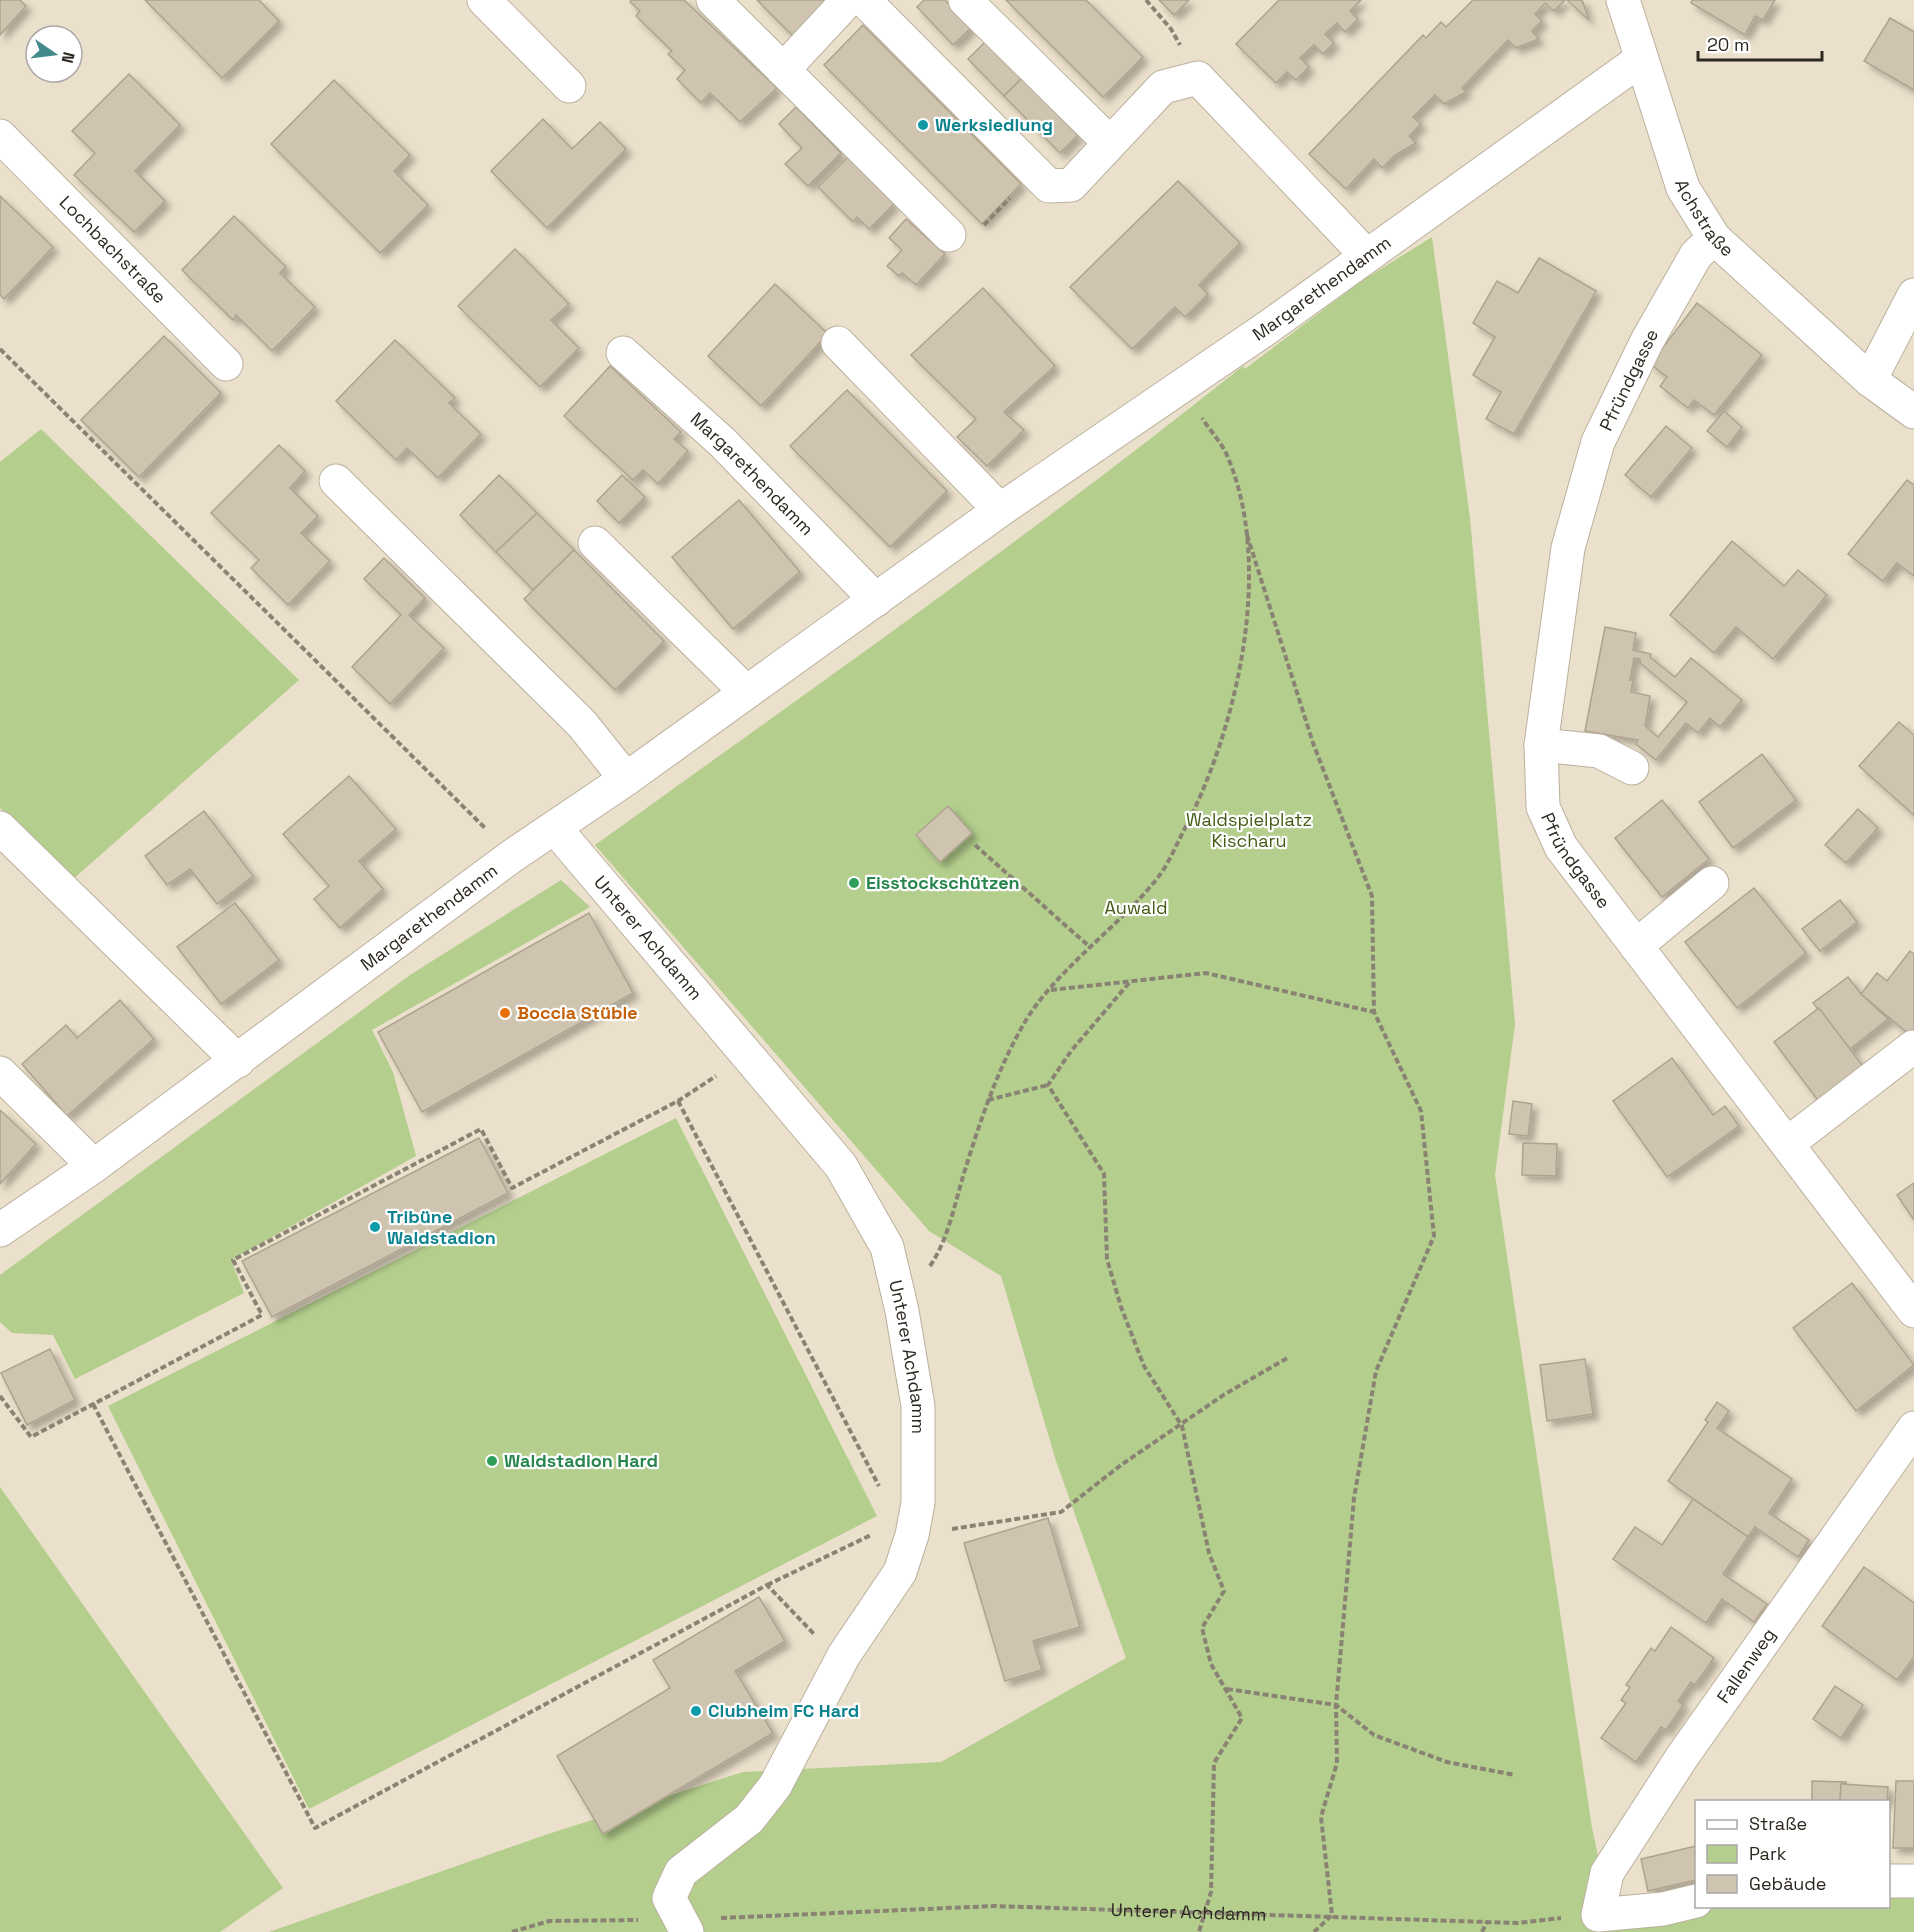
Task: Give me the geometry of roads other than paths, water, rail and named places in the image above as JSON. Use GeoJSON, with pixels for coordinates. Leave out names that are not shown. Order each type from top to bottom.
{"type":"FeatureCollection","features":[{"type":"Feature","properties":{"kind":"street"},"geometry":{"type":"LineString","coordinates":[[484,0],[569,86]]}},
{"type":"Feature","properties":{"kind":"street"},"geometry":{"type":"LineString","coordinates":[[713,0],[949,235]]}},
{"type":"Feature","properties":{"kind":"street"},"geometry":{"type":"LineString","coordinates":[[783,70],[848,0]]}},
{"type":"Feature","properties":{"kind":"street"},"geometry":{"type":"LineString","coordinates":[[864,0],[1049,186],[1071,185],[1163,87],[1198,78],[1367,256]]}},
{"type":"Feature","properties":{"kind":"street"},"geometry":{"type":"LineString","coordinates":[[965,0],[1110,143]]}},
{"type":"Feature","properties":{"kind":"street","name":"Achstraße"},"geometry":{"type":"LineString","coordinates":[[1623,0],[1640,60],[1683,188],[1714,238],[1870,380],[1914,412]]}},
{"type":"Feature","properties":{"kind":"street","name":"Margarethendamm"},"geometry":{"type":"LineString","coordinates":[[0,1230],[94,1167],[512,856],[626,779],[1000,510],[1183,387],[1640,60]]}},
{"type":"Feature","properties":{"kind":"street","name":"Lochbachstraße"},"geometry":{"type":"LineString","coordinates":[[0,136],[226,364]]}},
{"type":"Feature","properties":{"kind":"street","name":"Pfründgasse"},"geometry":{"type":"LineString","coordinates":[[1714,238],[1696,255],[1647,341],[1598,442],[1568,548],[1541,745],[1543,807],[1561,847],[1914,1311]]}},
{"type":"Feature","properties":{"kind":"street"},"geometry":{"type":"LineString","coordinates":[[1870,380],[1914,295]]}},
{"type":"Feature","properties":{"kind":"street"},"geometry":{"type":"LineString","coordinates":[[838,343],[1000,510]]}},
{"type":"Feature","properties":{"kind":"street","name":"Margarethendamm"},"geometry":{"type":"LineString","coordinates":[[624,353],[722,442],[876,600]]}},
{"type":"Feature","properties":{"kind":"street"},"geometry":{"type":"LineString","coordinates":[[336,481],[582,724],[626,779]]}},
{"type":"Feature","properties":{"kind":"street"},"geometry":{"type":"LineString","coordinates":[[595,543],[746,691]]}},
{"type":"Feature","properties":{"kind":"street"},"geometry":{"type":"LineString","coordinates":[[1541,745],[1599,751],[1632,768]]}},
{"type":"Feature","properties":{"kind":"street"},"geometry":{"type":"LineString","coordinates":[[0,828],[238,1061]]}},
{"type":"Feature","properties":{"kind":"street","name":"Unterer Achdamm"},"geometry":{"type":"LineString","coordinates":[[555,828],[841,1166],[887,1247],[902,1311],[918,1406],[919,1471],[912,1535],[900,1572],[844,1655],[775,1786],[749,1819],[681,1872],[669,1898],[684,1926]]}},
{"type":"Feature","properties":{"kind":"street"},"geometry":{"type":"LineString","coordinates":[[1636,946],[1712,883]]}},
{"type":"Feature","properties":{"kind":"street"},"geometry":{"type":"LineString","coordinates":[[1787,1144],[1912,1047]]}},
{"type":"Feature","properties":{"kind":"street"},"geometry":{"type":"LineString","coordinates":[[0,1073],[94,1167]]}},
{"type":"Feature","properties":{"kind":"street","name":"Fallenweg"},"geometry":{"type":"LineString","coordinates":[[1695,1901],[1663,1909],[1598,1915],[1607,1873],[1682,1757],[1914,1428]]}},
{"type":"Feature","properties":{"kind":"street"},"geometry":{"type":"LineString","coordinates":[[1890,1881],[1914,1881]]}},
{"type":"Feature","properties":{"kind":"place","name":"Werksiedlung"},"geometry":{"type":"Point","coordinates":[923,125]}},
{"type":"Feature","properties":{"kind":"place","name":"Eisstockschützen"},"geometry":{"type":"Point","coordinates":[854,883]}},
{"type":"Feature","properties":{"kind":"place","name":"Boccia Stüble"},"geometry":{"type":"Point","coordinates":[505,1013]}},
{"type":"Feature","properties":{"kind":"place","name":"Tribüne Waldstadion"},"geometry":{"type":"Point","coordinates":[375,1227]}},
{"type":"Feature","properties":{"kind":"place","name":"Waldstadion Hard"},"geometry":{"type":"Point","coordinates":[492,1461]}},
{"type":"Feature","properties":{"kind":"place","name":"Clubheim FC Hard"},"geometry":{"type":"Point","coordinates":[696,1711]}},
{"type":"Feature","properties":{"kind":"park label","name":"Waldspielplatz Kischaru"},"geometry":{"type":"Point","coordinates":[1249,830]}},
{"type":"Feature","properties":{"kind":"park label","name":"Auwald"},"geometry":{"type":"Point","coordinates":[1136,908]}}]}
